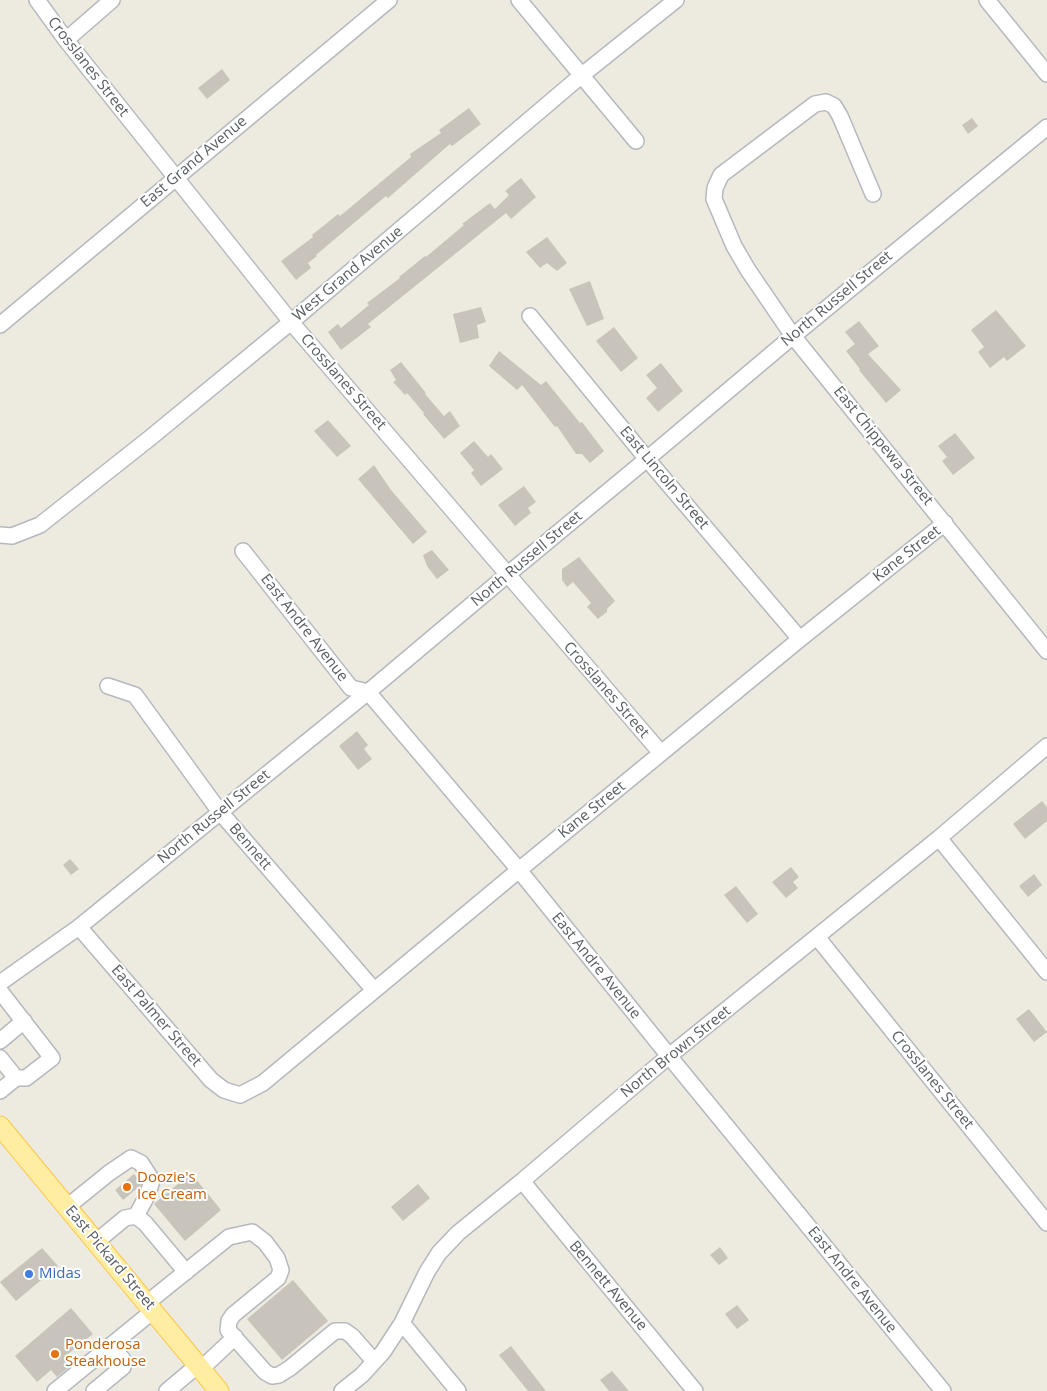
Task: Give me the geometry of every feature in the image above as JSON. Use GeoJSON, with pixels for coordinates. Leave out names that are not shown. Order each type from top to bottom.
{"type":"FeatureCollection","features":[{"type":"Feature","properties":{"kind":"main road","name":"East Pickard Street"},"geometry":{"type":"LineString","coordinates":[[0,1126],[219,1391]]}},
{"type":"Feature","properties":{"kind":"street","name":"Crosslanes Street"},"geometry":{"type":"LineString","coordinates":[[37,0],[66,40],[291,322],[661,754]]}},
{"type":"Feature","properties":{"kind":"street"},"geometry":{"type":"LineString","coordinates":[[66,40],[112,0]]}},
{"type":"Feature","properties":{"kind":"street","name":"East Grand Avenue"},"geometry":{"type":"LineString","coordinates":[[0,325],[389,0]]}},
{"type":"Feature","properties":{"kind":"street"},"geometry":{"type":"LineString","coordinates":[[519,0],[636,141]]}},
{"type":"Feature","properties":{"kind":"street","name":"West Grand Avenue"},"geometry":{"type":"LineString","coordinates":[[6,535],[40,525],[150,438],[291,322],[582,76],[676,0]]}},
{"type":"Feature","properties":{"kind":"street"},"geometry":{"type":"LineString","coordinates":[[987,0],[1047,74]]}},
{"type":"Feature","properties":{"kind":"street","name":"East Chippewa Street"},"geometry":{"type":"LineString","coordinates":[[873,194],[840,116],[834,106],[826,102],[815,104],[721,175],[715,188],[714,199],[734,246],[793,336],[1047,652]]}},
{"type":"Feature","properties":{"kind":"street","name":"North Russell Street"},"geometry":{"type":"LineString","coordinates":[[0,984],[79,927],[368,692],[793,336],[1047,127]]}},
{"type":"Feature","properties":{"kind":"street","name":"East Lincoln Street"},"geometry":{"type":"LineString","coordinates":[[530,316],[647,459],[800,639]]}},
{"type":"Feature","properties":{"kind":"street","name":"Kane Street"},"geometry":{"type":"LineString","coordinates":[[240,1095],[263,1083],[800,639],[945,524]]}},
{"type":"Feature","properties":{"kind":"street","name":"East Andre Avenue"},"geometry":{"type":"LineString","coordinates":[[243,551],[351,688],[368,692],[519,870],[943,1391]]}},
{"type":"Feature","properties":{"kind":"street","name":"Bennett"},"geometry":{"type":"LineString","coordinates":[[108,686],[135,695],[220,812],[374,990]]}},
{"type":"Feature","properties":{"kind":"street","name":"North Brown Street"},"geometry":{"type":"LineString","coordinates":[[342,1391],[362,1375],[382,1352],[402,1323],[439,1252],[458,1233],[669,1056],[939,838],[1047,746]]}},
{"type":"Feature","properties":{"kind":"street"},"geometry":{"type":"LineString","coordinates":[[939,838],[1047,972]]}},
{"type":"Feature","properties":{"kind":"street","name":"East Palmer Street"},"geometry":{"type":"LineString","coordinates":[[79,927],[211,1080],[224,1090],[240,1095]]}},
{"type":"Feature","properties":{"kind":"street","name":"Crosslanes Street"},"geometry":{"type":"LineString","coordinates":[[817,937],[1047,1223]]}},
{"type":"Feature","properties":{"kind":"street"},"geometry":{"type":"LineString","coordinates":[[0,991],[52,1058],[26,1078],[16,1078],[0,1091]]}},
{"type":"Feature","properties":{"kind":"street"},"geometry":{"type":"LineString","coordinates":[[0,1041],[24,1021]]}},
{"type":"Feature","properties":{"kind":"street"},"geometry":{"type":"LineString","coordinates":[[0,1058],[16,1078]]}},
{"type":"Feature","properties":{"kind":"street"},"geometry":{"type":"LineString","coordinates":[[67,1207],[130,1158],[141,1163],[152,1180],[148,1194],[136,1216]]}},
{"type":"Feature","properties":{"kind":"street","name":"Bennett Avenue"},"geometry":{"type":"LineString","coordinates":[[522,1181],[695,1391]]}},
{"type":"Feature","properties":{"kind":"street"},"geometry":{"type":"LineString","coordinates":[[96,1242],[125,1218],[136,1216],[145,1223],[186,1272]]}},
{"type":"Feature","properties":{"kind":"street"},"geometry":{"type":"LineString","coordinates":[[55,1391],[112,1346],[186,1272],[229,1237],[252,1232],[265,1242],[277,1258],[281,1270],[278,1278],[228,1321],[228,1330],[265,1372],[272,1376],[279,1375],[335,1330],[345,1331],[352,1336],[374,1361]]}},
{"type":"Feature","properties":{"kind":"street"},"geometry":{"type":"LineString","coordinates":[[402,1323],[458,1391]]}},
{"type":"Feature","properties":{"kind":"street"},"geometry":{"type":"LineString","coordinates":[[167,1391],[235,1337]]}},
{"type":"Feature","properties":{"kind":"street"},"geometry":{"type":"LineString","coordinates":[[94,1391],[123,1367],[124,1361],[112,1346]]}},
{"type":"Feature","properties":{"kind":"building"},"geometry":{"type":"Polygon","coordinates":[[[222,69],[230,80],[207,99],[198,88],[222,69]]]}},
{"type":"Feature","properties":{"kind":"building"},"geometry":{"type":"Polygon","coordinates":[[[469,108],[481,124],[452,146],[450,144],[388,198],[386,196],[316,255],[308,263],[311,268],[296,280],[281,261],[313,237],[312,235],[338,214],[340,216],[411,157],[410,154],[441,133],[439,130],[469,108]]]}},
{"type":"Feature","properties":{"kind":"building"},"geometry":{"type":"Polygon","coordinates":[[[972,118],[978,126],[968,134],[962,125],[972,118]]]}},
{"type":"Feature","properties":{"kind":"building"},"geometry":{"type":"Polygon","coordinates":[[[521,178],[536,197],[511,219],[506,213],[368,324],[371,327],[341,350],[328,332],[338,324],[341,328],[369,305],[367,303],[426,257],[464,225],[462,224],[490,203],[495,209],[509,195],[505,191],[521,178]]]}},
{"type":"Feature","properties":{"kind":"building"},"geometry":{"type":"Polygon","coordinates":[[[547,237],[567,263],[557,271],[547,263],[540,268],[526,252],[547,237]]]}},
{"type":"Feature","properties":{"kind":"building"},"geometry":{"type":"Polygon","coordinates":[[[590,281],[604,319],[587,326],[569,289],[590,281]]]}},
{"type":"Feature","properties":{"kind":"building"},"geometry":{"type":"Polygon","coordinates":[[[481,307],[486,322],[477,325],[479,338],[460,343],[453,314],[481,307]]]}},
{"type":"Feature","properties":{"kind":"building"},"geometry":{"type":"Polygon","coordinates":[[[996,310],[1026,346],[1007,361],[1004,357],[990,368],[978,352],[984,347],[971,330],[996,310]]]}},
{"type":"Feature","properties":{"kind":"building"},"geometry":{"type":"Polygon","coordinates":[[[859,321],[879,346],[868,354],[901,390],[886,403],[846,351],[855,344],[845,332],[859,321]]]}},
{"type":"Feature","properties":{"kind":"building"},"geometry":{"type":"Polygon","coordinates":[[[614,327],[638,358],[621,372],[596,341],[614,327]]]}},
{"type":"Feature","properties":{"kind":"building"},"geometry":{"type":"Polygon","coordinates":[[[499,351],[541,385],[546,381],[580,423],[582,422],[604,451],[590,463],[582,454],[576,454],[557,426],[555,427],[522,385],[517,390],[489,366],[499,351]]]}},
{"type":"Feature","properties":{"kind":"building"},"geometry":{"type":"Polygon","coordinates":[[[401,362],[444,416],[450,411],[460,426],[444,439],[407,393],[405,395],[393,382],[396,380],[390,370],[401,362]]]}},
{"type":"Feature","properties":{"kind":"building"},"geometry":{"type":"Polygon","coordinates":[[[661,363],[683,391],[658,412],[646,398],[657,388],[646,375],[661,363]]]}},
{"type":"Feature","properties":{"kind":"building"},"geometry":{"type":"Polygon","coordinates":[[[328,420],[351,446],[337,457],[314,431],[328,420]]]}},
{"type":"Feature","properties":{"kind":"building"},"geometry":{"type":"Polygon","coordinates":[[[955,433],[975,458],[953,475],[942,461],[947,457],[938,446],[955,433]]]}},
{"type":"Feature","properties":{"kind":"building"},"geometry":{"type":"Polygon","coordinates":[[[474,441],[488,457],[491,454],[503,469],[481,486],[471,473],[474,470],[460,453],[474,441]]]}},
{"type":"Feature","properties":{"kind":"building"},"geometry":{"type":"Polygon","coordinates":[[[374,465],[391,490],[427,532],[413,544],[358,479],[374,465]]]}},
{"type":"Feature","properties":{"kind":"building"},"geometry":{"type":"Polygon","coordinates":[[[524,486],[536,502],[528,508],[531,513],[515,526],[498,505],[524,486]]]}},
{"type":"Feature","properties":{"kind":"building"},"geometry":{"type":"Polygon","coordinates":[[[432,550],[449,570],[437,579],[427,566],[423,555],[432,550]]]}},
{"type":"Feature","properties":{"kind":"building"},"geometry":{"type":"Polygon","coordinates":[[[579,557],[615,601],[607,609],[607,612],[598,619],[587,607],[591,603],[573,582],[567,587],[562,580],[562,569],[579,557]]]}},
{"type":"Feature","properties":{"kind":"building"},"geometry":{"type":"Polygon","coordinates":[[[357,731],[368,745],[364,749],[372,759],[358,770],[339,746],[357,731]]]}},
{"type":"Feature","properties":{"kind":"building"},"geometry":{"type":"Polygon","coordinates":[[[1042,801],[1047,807],[1047,821],[1025,839],[1013,824],[1042,801]]]}},
{"type":"Feature","properties":{"kind":"building"},"geometry":{"type":"Polygon","coordinates":[[[70,859],[79,869],[71,875],[63,865],[70,859]]]}},
{"type":"Feature","properties":{"kind":"building"},"geometry":{"type":"Polygon","coordinates":[[[791,867],[799,877],[793,882],[798,888],[786,898],[772,882],[791,867]]]}},
{"type":"Feature","properties":{"kind":"building"},"geometry":{"type":"Polygon","coordinates":[[[1034,874],[1042,885],[1028,897],[1019,886],[1034,874]]]}},
{"type":"Feature","properties":{"kind":"building"},"geometry":{"type":"Polygon","coordinates":[[[736,886],[758,914],[747,923],[724,895],[736,886]]]}},
{"type":"Feature","properties":{"kind":"building"},"geometry":{"type":"Polygon","coordinates":[[[1029,1009],[1047,1032],[1034,1042],[1016,1019],[1029,1009]]]}},
{"type":"Feature","properties":{"kind":"building"},"geometry":{"type":"Polygon","coordinates":[[[191,1173],[221,1210],[185,1241],[154,1204],[191,1173]]]}},
{"type":"Feature","properties":{"kind":"building"},"geometry":{"type":"Polygon","coordinates":[[[134,1174],[142,1183],[123,1200],[115,1190],[134,1174]]]}},
{"type":"Feature","properties":{"kind":"building"},"geometry":{"type":"Polygon","coordinates":[[[418,1184],[430,1198],[403,1221],[391,1207],[418,1184]]]}},
{"type":"Feature","properties":{"kind":"building"},"geometry":{"type":"Polygon","coordinates":[[[720,1247],[728,1258],[719,1265],[710,1255],[720,1247]]]}},
{"type":"Feature","properties":{"kind":"building","name":"Midas"},"geometry":{"type":"Polygon","coordinates":[[[42,1248],[58,1266],[16,1301],[0,1282],[42,1248]]]}},
{"type":"Feature","properties":{"kind":"building"},"geometry":{"type":"Polygon","coordinates":[[[293,1280],[328,1321],[282,1360],[247,1319],[293,1280]]]}},
{"type":"Feature","properties":{"kind":"building"},"geometry":{"type":"Polygon","coordinates":[[[737,1305],[749,1320],[737,1329],[725,1314],[737,1305]]]}},
{"type":"Feature","properties":{"kind":"building"},"geometry":{"type":"Polygon","coordinates":[[[71,1308],[93,1334],[68,1354],[75,1362],[57,1377],[51,1370],[37,1382],[15,1356],[71,1308]]]}},
{"type":"Feature","properties":{"kind":"building"},"geometry":{"type":"Polygon","coordinates":[[[511,1346],[546,1391],[528,1391],[499,1355],[511,1346]]]}},
{"type":"Feature","properties":{"kind":"building"},"geometry":{"type":"Polygon","coordinates":[[[612,1371],[629,1391],[609,1391],[600,1380],[612,1371]]]}},
{"type":"Feature","properties":{"kind":"place","name":"Doozie's Ice Cream"},"geometry":{"type":"Point","coordinates":[127,1187]}},
{"type":"Feature","properties":{"kind":"place","name":"Midas"},"geometry":{"type":"Point","coordinates":[29,1274]}},
{"type":"Feature","properties":{"kind":"place","name":"Ponderosa Steakhouse"},"geometry":{"type":"Point","coordinates":[55,1354]}}]}
